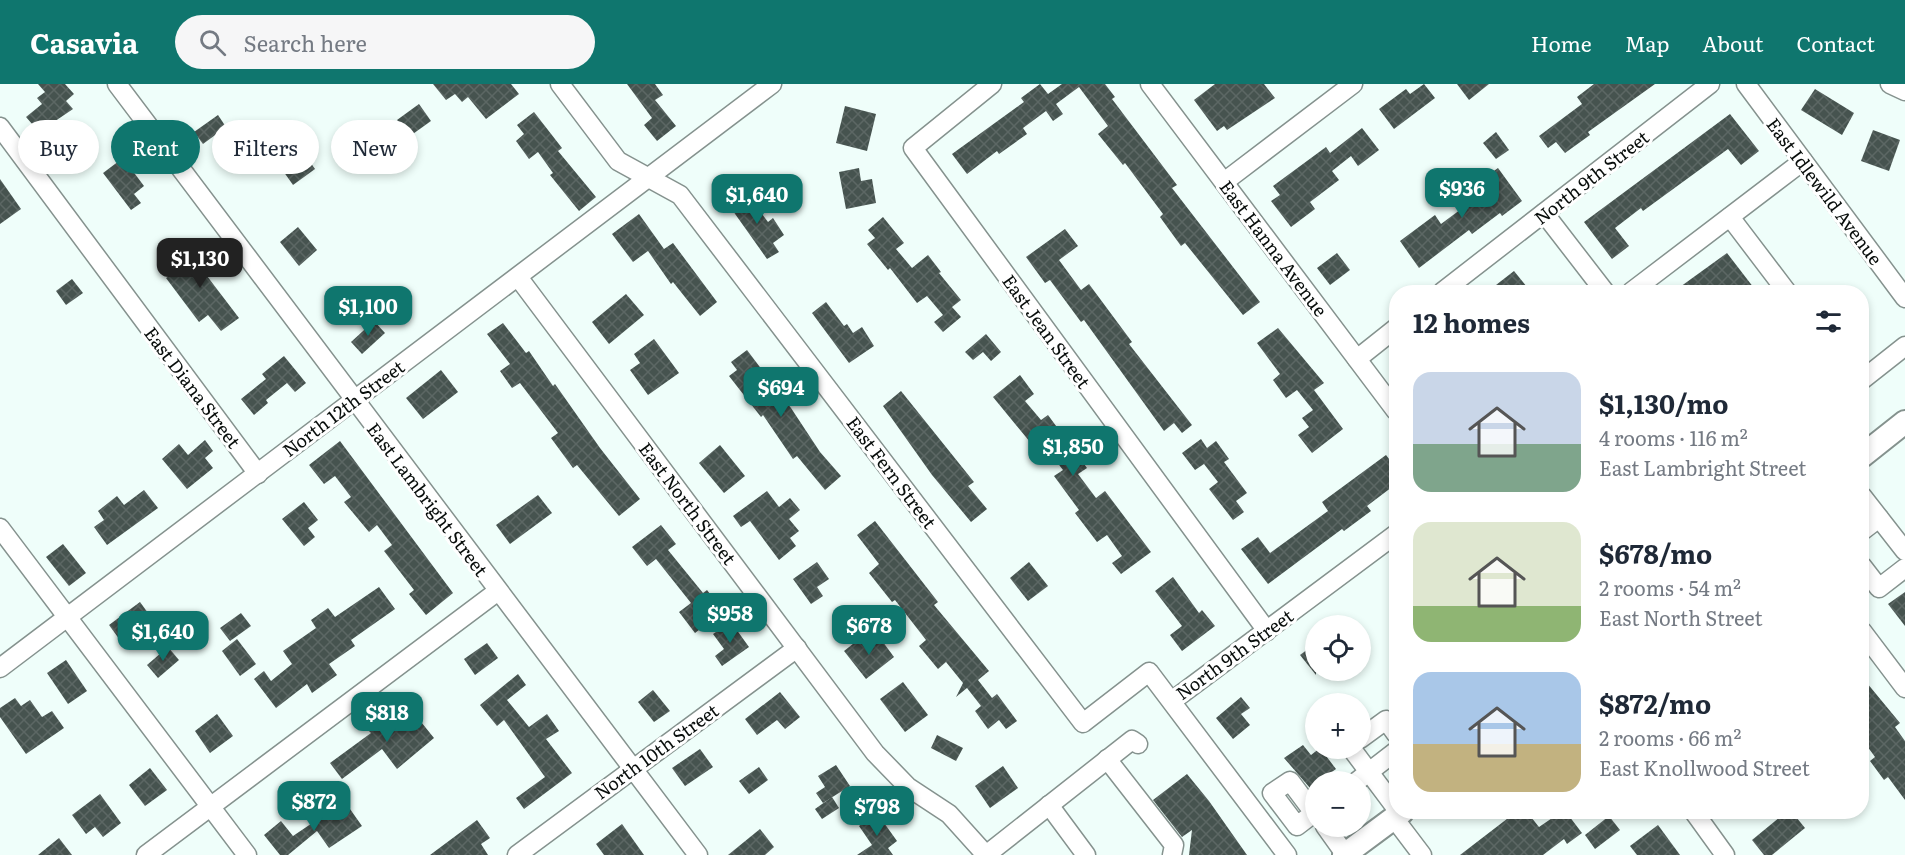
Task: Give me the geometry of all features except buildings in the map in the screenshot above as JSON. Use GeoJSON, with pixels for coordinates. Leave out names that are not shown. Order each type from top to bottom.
{"type":"FeatureCollection","features":[{"type":"Feature","properties":{"kind":"main road"},"geometry":{"type":"LineString","coordinates":[[1869,450],[1905,422]]}},
{"type":"Feature","properties":{"kind":"main road"},"geometry":{"type":"LineString","coordinates":[[1345,854],[1389,819]]}},
{"type":"Feature","properties":{"kind":"street","name":"East Lambright Street"},"geometry":{"type":"LineString","coordinates":[[117,84],[698,855]]}},
{"type":"Feature","properties":{"kind":"street"},"geometry":{"type":"LineString","coordinates":[[560,84],[618,161],[650,177]]}},
{"type":"Feature","properties":{"kind":"street","name":"North 12th Street"},"geometry":{"type":"LineString","coordinates":[[0,668],[772,84]]}},
{"type":"Feature","properties":{"kind":"street","name":"East Jean Street"},"geometry":{"type":"LineString","coordinates":[[992,84],[913,148],[1267,631]]}},
{"type":"Feature","properties":{"kind":"street","name":"East Hanna Avenue"},"geometry":{"type":"LineString","coordinates":[[1150,84],[1389,402]]}},
{"type":"Feature","properties":{"kind":"street"},"geometry":{"type":"LineString","coordinates":[[1224,182],[1353,84]]}},
{"type":"Feature","properties":{"kind":"street","name":"North 9th Street"},"geometry":{"type":"LineString","coordinates":[[1451,285],[1710,84]]}},
{"type":"Feature","properties":{"kind":"street","name":"East Idlewild Avenue"},"geometry":{"type":"LineString","coordinates":[[1746,84],[1905,297]]}},
{"type":"Feature","properties":{"kind":"street"},"geometry":{"type":"LineString","coordinates":[[1890,84],[1905,91]]}},
{"type":"Feature","properties":{"kind":"street","name":"East Diana Street"},"geometry":{"type":"LineString","coordinates":[[0,127],[258,474]]}},
{"type":"Feature","properties":{"kind":"street"},"geometry":{"type":"LineString","coordinates":[[1640,285],[1803,161]]}},
{"type":"Feature","properties":{"kind":"street","name":"East Fern Street"},"geometry":{"type":"LineString","coordinates":[[650,177],[680,195],[1059,691]]}},
{"type":"Feature","properties":{"kind":"street"},"geometry":{"type":"LineString","coordinates":[[1544,213],[1600,285]]}},
{"type":"Feature","properties":{"kind":"street"},"geometry":{"type":"LineString","coordinates":[[1730,217],[1782,285]]}},
{"type":"Feature","properties":{"kind":"street","name":"East North Street"},"geometry":{"type":"LineString","coordinates":[[518,277],[875,753],[908,787],[949,814],[986,855]]}},
{"type":"Feature","properties":{"kind":"street"},"geometry":{"type":"LineString","coordinates":[[1357,359],[1389,334]]}},
{"type":"Feature","properties":{"kind":"street"},"geometry":{"type":"LineString","coordinates":[[1869,374],[1905,346]]}},
{"type":"Feature","properties":{"kind":"street"},"geometry":{"type":"LineString","coordinates":[[1869,505],[1905,551]]}},
{"type":"Feature","properties":{"kind":"street"},"geometry":{"type":"LineString","coordinates":[[1869,526],[1879,518]]}},
{"type":"Feature","properties":{"kind":"street"},"geometry":{"type":"LineString","coordinates":[[0,528],[247,855]]}},
{"type":"Feature","properties":{"kind":"street","name":"North 9th Street"},"geometry":{"type":"LineString","coordinates":[[1059,691],[1083,723],[1149,672],[1172,701],[1389,539]]}},
{"type":"Feature","properties":{"kind":"street"},"geometry":{"type":"LineString","coordinates":[[1869,575],[1879,588],[1905,568]]}},
{"type":"Feature","properties":{"kind":"street"},"geometry":{"type":"LineString","coordinates":[[146,855],[498,591]]}},
{"type":"Feature","properties":{"kind":"street"},"geometry":{"type":"LineString","coordinates":[[1869,640],[1905,688]]}},
{"type":"Feature","properties":{"kind":"street","name":"North 10th Street"},"geometry":{"type":"LineString","coordinates":[[529,851],[633,769],[797,648]]}},
{"type":"Feature","properties":{"kind":"street"},"geometry":{"type":"LineString","coordinates":[[1172,701],[1282,848],[1297,826],[1305,822]]}},
{"type":"Feature","properties":{"kind":"street"},"geometry":{"type":"LineString","coordinates":[[1371,731],[1386,720],[1389,724]]}},
{"type":"Feature","properties":{"kind":"street"},"geometry":{"type":"LineString","coordinates":[[986,855],[1132,740],[1138,744]]}},
{"type":"Feature","properties":{"kind":"street"},"geometry":{"type":"LineString","coordinates":[[1371,771],[1389,757]]}},
{"type":"Feature","properties":{"kind":"street"},"geometry":{"type":"LineString","coordinates":[[1107,759],[1174,846],[1172,855]]}},
{"type":"Feature","properties":{"kind":"street"},"geometry":{"type":"LineString","coordinates":[[1297,826],[1272,794],[1290,781],[1305,800]]}},
{"type":"Feature","properties":{"kind":"street"},"geometry":{"type":"LineString","coordinates":[[1371,785],[1389,803]]}},
{"type":"Feature","properties":{"kind":"street"},"geometry":{"type":"LineString","coordinates":[[1049,805],[1086,855]]}},
{"type":"Feature","properties":{"kind":"street"},"geometry":{"type":"LineString","coordinates":[[1402,819],[1422,855]]}},
{"type":"Feature","properties":{"kind":"street"},"geometry":{"type":"LineString","coordinates":[[1699,819],[1725,855]]}},
{"type":"Feature","properties":{"kind":"street"},"geometry":{"type":"LineString","coordinates":[[1333,837],[1345,854]]}}]}
